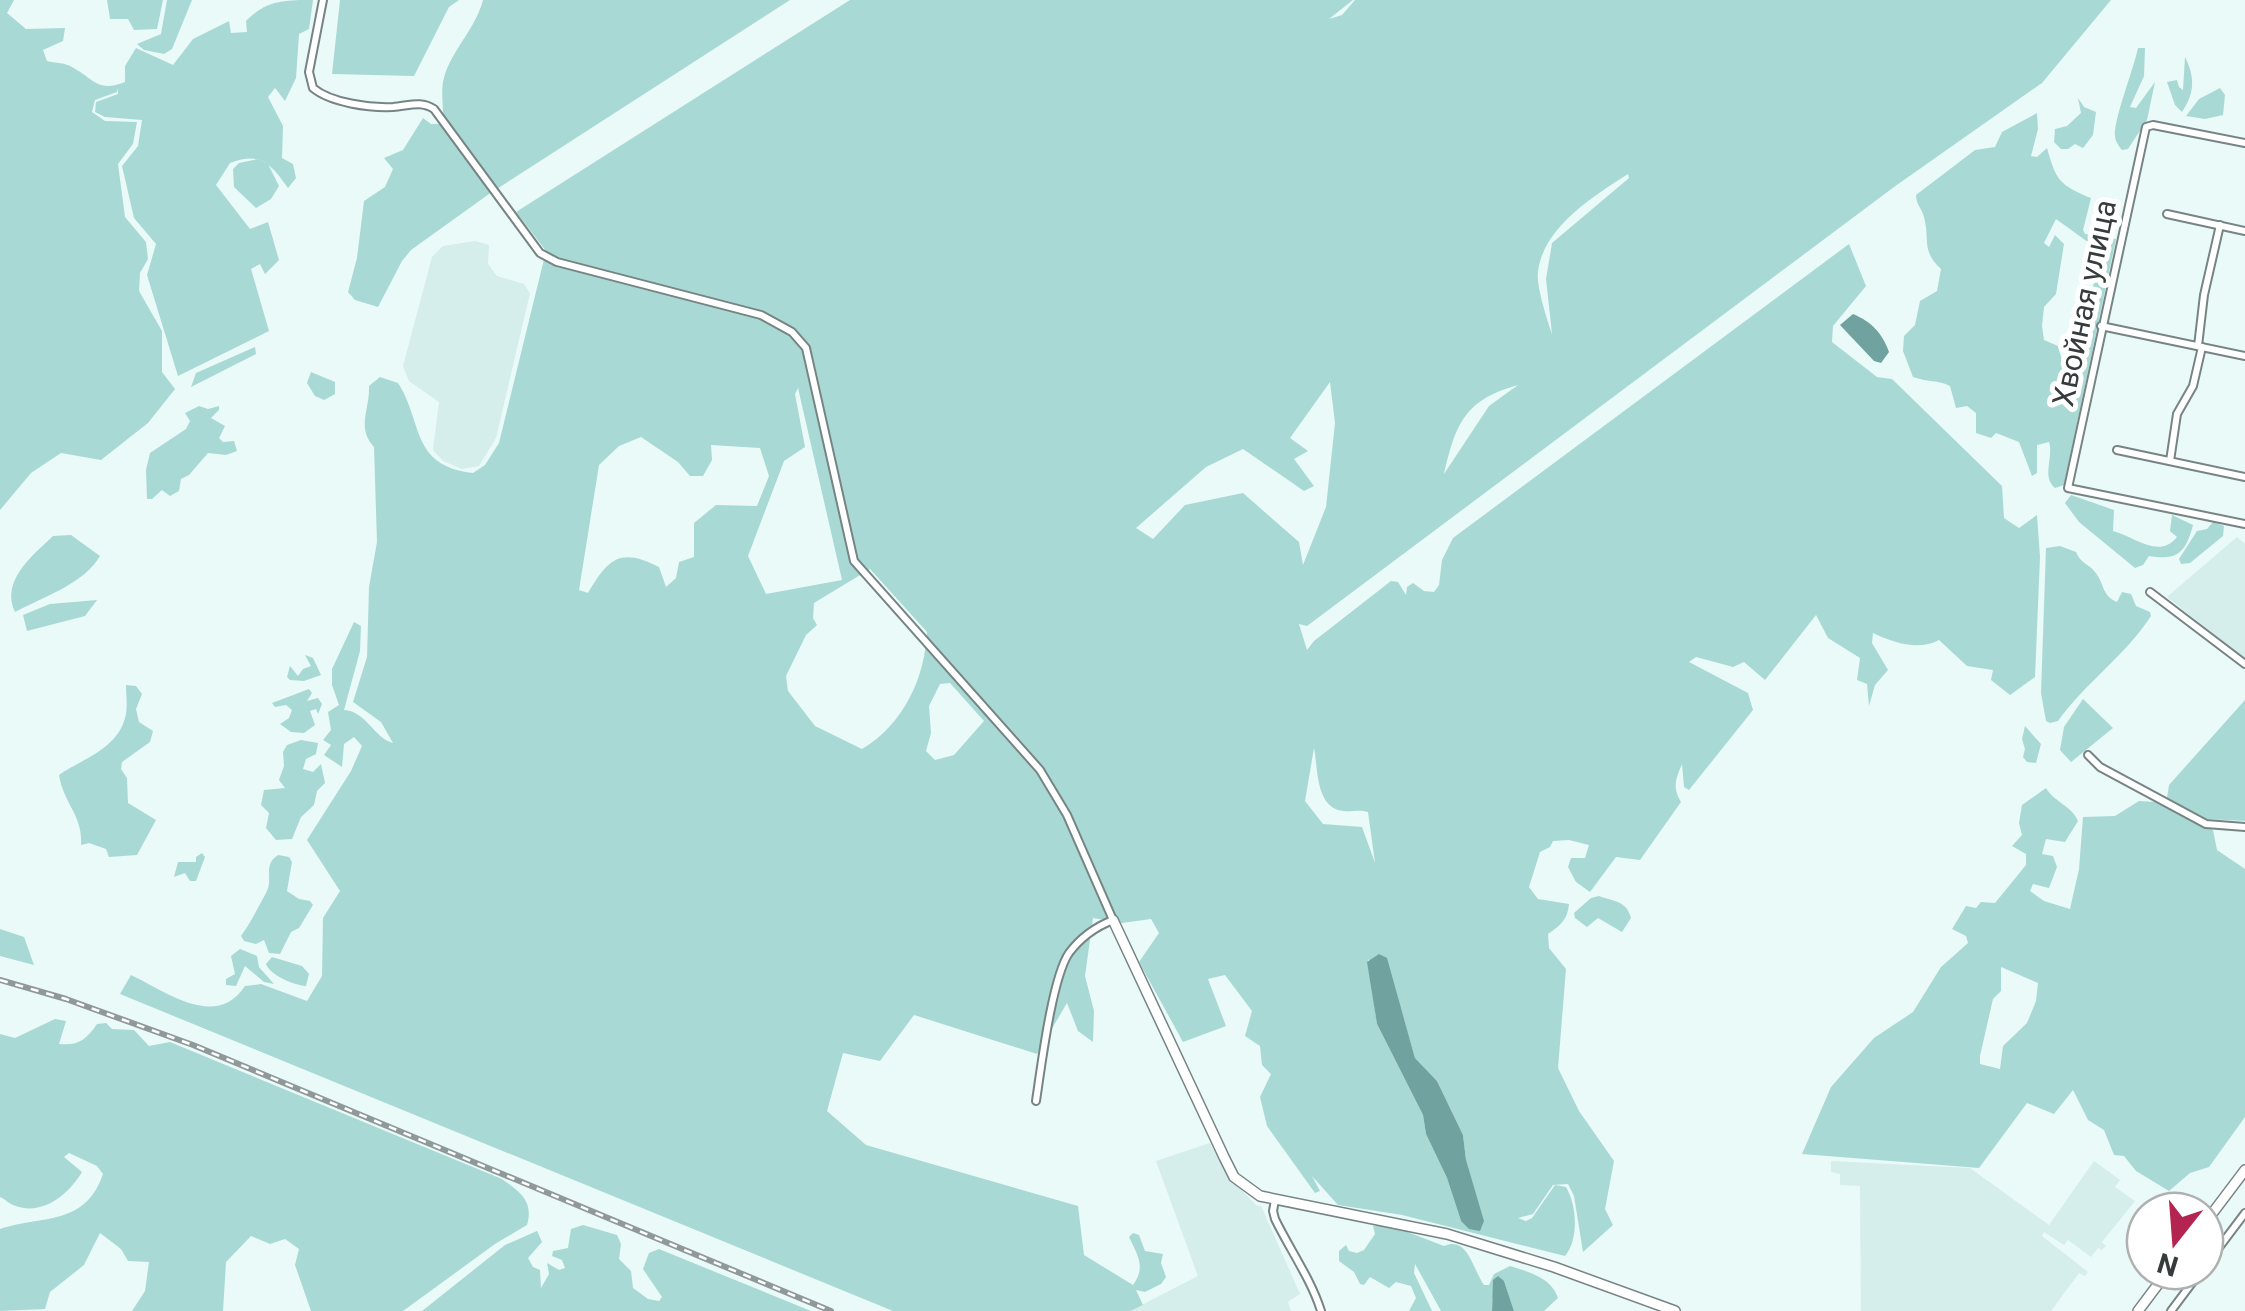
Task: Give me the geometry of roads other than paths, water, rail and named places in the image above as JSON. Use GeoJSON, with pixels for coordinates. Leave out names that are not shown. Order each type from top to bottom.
{"type":"FeatureCollection","features":[{"type":"Feature","properties":{"kind":"street"},"geometry":{"type":"LineString","coordinates":[[322,0],[308,72],[312,88],[326,97],[346,101],[390,107],[419,104],[434,109],[540,253],[557,262],[761,315],[778,323],[806,348],[854,561],[1040,770],[1062,804],[1234,1177],[1260,1196],[1447,1234],[1675,1311]]}},
{"type":"Feature","properties":{"kind":"street","name":"Хвойная улица"},"geometry":{"type":"LineString","coordinates":[[2245,143],[2153,125],[2146,127],[2068,488],[2245,524]]}},
{"type":"Feature","properties":{"kind":"street"},"geometry":{"type":"LineString","coordinates":[[2167,214],[2245,230]]}},
{"type":"Feature","properties":{"kind":"street"},"geometry":{"type":"LineString","coordinates":[[2170,461],[2176,414],[2193,386],[2204,296],[2220,225]]}},
{"type":"Feature","properties":{"kind":"street"},"geometry":{"type":"LineString","coordinates":[[2100,326],[2245,356]]}},
{"type":"Feature","properties":{"kind":"street"},"geometry":{"type":"LineString","coordinates":[[2117,450],[2245,477]]}},
{"type":"Feature","properties":{"kind":"street"},"geometry":{"type":"LineString","coordinates":[[2150,592],[2245,664]]}},
{"type":"Feature","properties":{"kind":"street"},"geometry":{"type":"LineString","coordinates":[[2088,755],[2100,767],[2206,824],[2245,827]]}},
{"type":"Feature","properties":{"kind":"street"},"geometry":{"type":"LineString","coordinates":[[1036,1102],[1059,977],[1067,956],[1085,936],[1114,920]]}},
{"type":"Feature","properties":{"kind":"street"},"geometry":{"type":"LineString","coordinates":[[2225,1196],[2245,1170]]}},
{"type":"Feature","properties":{"kind":"street"},"geometry":{"type":"LineString","coordinates":[[1275,1200],[1273,1212],[1314,1289],[1321,1311]]}},
{"type":"Feature","properties":{"kind":"street"},"geometry":{"type":"LineString","coordinates":[[2225,1239],[2245,1213]]}},
{"type":"Feature","properties":{"kind":"railway"},"geometry":{"type":"LineString","coordinates":[[0,980],[66,999],[193,1045],[831,1311]]}}]}
